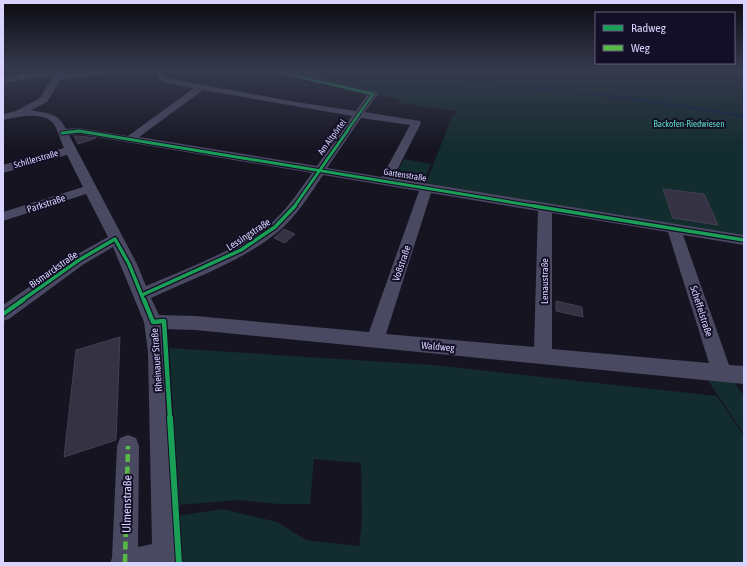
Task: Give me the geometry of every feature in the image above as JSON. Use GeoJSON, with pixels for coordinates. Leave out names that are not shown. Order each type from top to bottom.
{"type":"FeatureCollection","features":[{"type":"Feature","properties":{"kind":"street"},"geometry":{"type":"LineString","coordinates":[[3,117],[20,112],[44,100],[46,96]]}},
{"type":"Feature","properties":{"kind":"street"},"geometry":{"type":"LineString","coordinates":[[130,139],[190,96]]}},
{"type":"Feature","properties":{"kind":"street"},"geometry":{"type":"LineString","coordinates":[[251,96],[358,115],[416,123],[386,180]]}},
{"type":"Feature","properties":{"kind":"street","name":"Am Altpörtel"},"geometry":{"type":"LineString","coordinates":[[318,170],[371,96]]}},
{"type":"Feature","properties":{"kind":"street","name":"Rheinauer Straße"},"geometry":{"type":"LineString","coordinates":[[20,112],[54,119],[129,264],[153,322],[157,360],[164,558]]}},
{"type":"Feature","properties":{"kind":"street","name":"Gartenstraße"},"geometry":{"type":"LineString","coordinates":[[62,133],[80,131],[545,206],[744,240]]}},
{"type":"Feature","properties":{"kind":"street","name":"Schillerstraße"},"geometry":{"type":"LineString","coordinates":[[3,169],[70,150]]}},
{"type":"Feature","properties":{"kind":"street","name":"Lessingstraße"},"geometry":{"type":"LineString","coordinates":[[142,295],[235,253],[275,227],[297,202],[318,170]]}},
{"type":"Feature","properties":{"kind":"street","name":"Voßstraße"},"geometry":{"type":"LineString","coordinates":[[375,340],[427,187]]}},
{"type":"Feature","properties":{"kind":"street","name":"Parkstraße"},"geometry":{"type":"LineString","coordinates":[[3,217],[90,189]]}},
{"type":"Feature","properties":{"kind":"street","name":"Lenaustraße"},"geometry":{"type":"LineString","coordinates":[[543,356],[545,206]]}},
{"type":"Feature","properties":{"kind":"street","name":"Scheffelstraße"},"geometry":{"type":"LineString","coordinates":[[674,228],[722,373]]}},
{"type":"Feature","properties":{"kind":"street","name":"Bismarckstraße"},"geometry":{"type":"LineString","coordinates":[[3,314],[79,260],[115,239]]}},
{"type":"Feature","properties":{"kind":"street","name":"Waldweg"},"geometry":{"type":"LineString","coordinates":[[153,322],[195,324],[375,340],[722,373]]}},
{"type":"Feature","properties":{"kind":"street"},"geometry":{"type":"LineString","coordinates":[[722,373],[744,375]]}},
{"type":"Feature","properties":{"kind":"street","name":"Ulmenstraße"},"geometry":{"type":"LineString","coordinates":[[124,563],[128,446]]}},
{"type":"Feature","properties":{"kind":"street"},"geometry":{"type":"LineString","coordinates":[[124,563],[164,558]]}},
{"type":"Feature","properties":{"kind":"green space","name":"Backofen-Riedwiesen"},"geometry":{"type":"Polygon","coordinates":[[[383,96],[744,96],[744,237],[426,183],[453,114],[456,115],[456,111],[399,103],[399,99],[383,96]]]}},
{"type":"Feature","properties":{"kind":"green space"},"geometry":{"type":"Polygon","coordinates":[[[404,159],[431,164],[424,180],[421,181],[395,176],[404,159]]]}},
{"type":"Feature","properties":{"kind":"green space"},"geometry":{"type":"Polygon","coordinates":[[[169,348],[433,365],[717,396],[744,436],[744,563],[180,563],[177,516],[222,509],[277,522],[306,540],[359,546],[362,522],[361,463],[314,459],[310,504],[279,504],[240,500],[178,505],[169,348]]]}},
{"type":"Feature","properties":{"kind":"green space"},"geometry":{"type":"Polygon","coordinates":[[[705,376],[732,380],[744,396],[744,434],[705,376]]]}},
{"type":"Feature","properties":{"kind":"building"},"geometry":{"type":"Polygon","coordinates":[[[74,136],[79,136],[96,138],[78,144],[74,136]]]}},
{"type":"Feature","properties":{"kind":"building"},"geometry":{"type":"Polygon","coordinates":[[[663,189],[704,194],[718,225],[673,218],[663,189]]]}},
{"type":"Feature","properties":{"kind":"building"},"geometry":{"type":"Polygon","coordinates":[[[284,229],[295,234],[285,243],[274,238],[284,229]]]}},
{"type":"Feature","properties":{"kind":"building"},"geometry":{"type":"Polygon","coordinates":[[[556,301],[582,307],[583,317],[556,311],[556,301]]]}},
{"type":"Feature","properties":{"kind":"building"},"geometry":{"type":"Polygon","coordinates":[[[120,337],[116,440],[64,457],[76,350],[120,337]]]}},
{"type":"Feature","properties":{"kind":"waterway"},"geometry":{"type":"LineString","coordinates":[[615,96],[744,116]]}},
{"type":"Feature","properties":{"kind":"marked path"},"geometry":{"type":"LineString","coordinates":[[125,562],[128,446]]}},
{"type":"Feature","properties":{"kind":"cycle path"},"geometry":{"type":"LineString","coordinates":[[142,295],[241,250],[275,227],[297,203],[371,96]]}},
{"type":"Feature","properties":{"kind":"cycle path"},"geometry":{"type":"LineString","coordinates":[[62,133],[79,131],[744,240]]}},
{"type":"Feature","properties":{"kind":"cycle path"},"geometry":{"type":"LineString","coordinates":[[3,314],[79,260],[115,239],[129,264],[153,322],[164,321],[179,563]]}}]}
